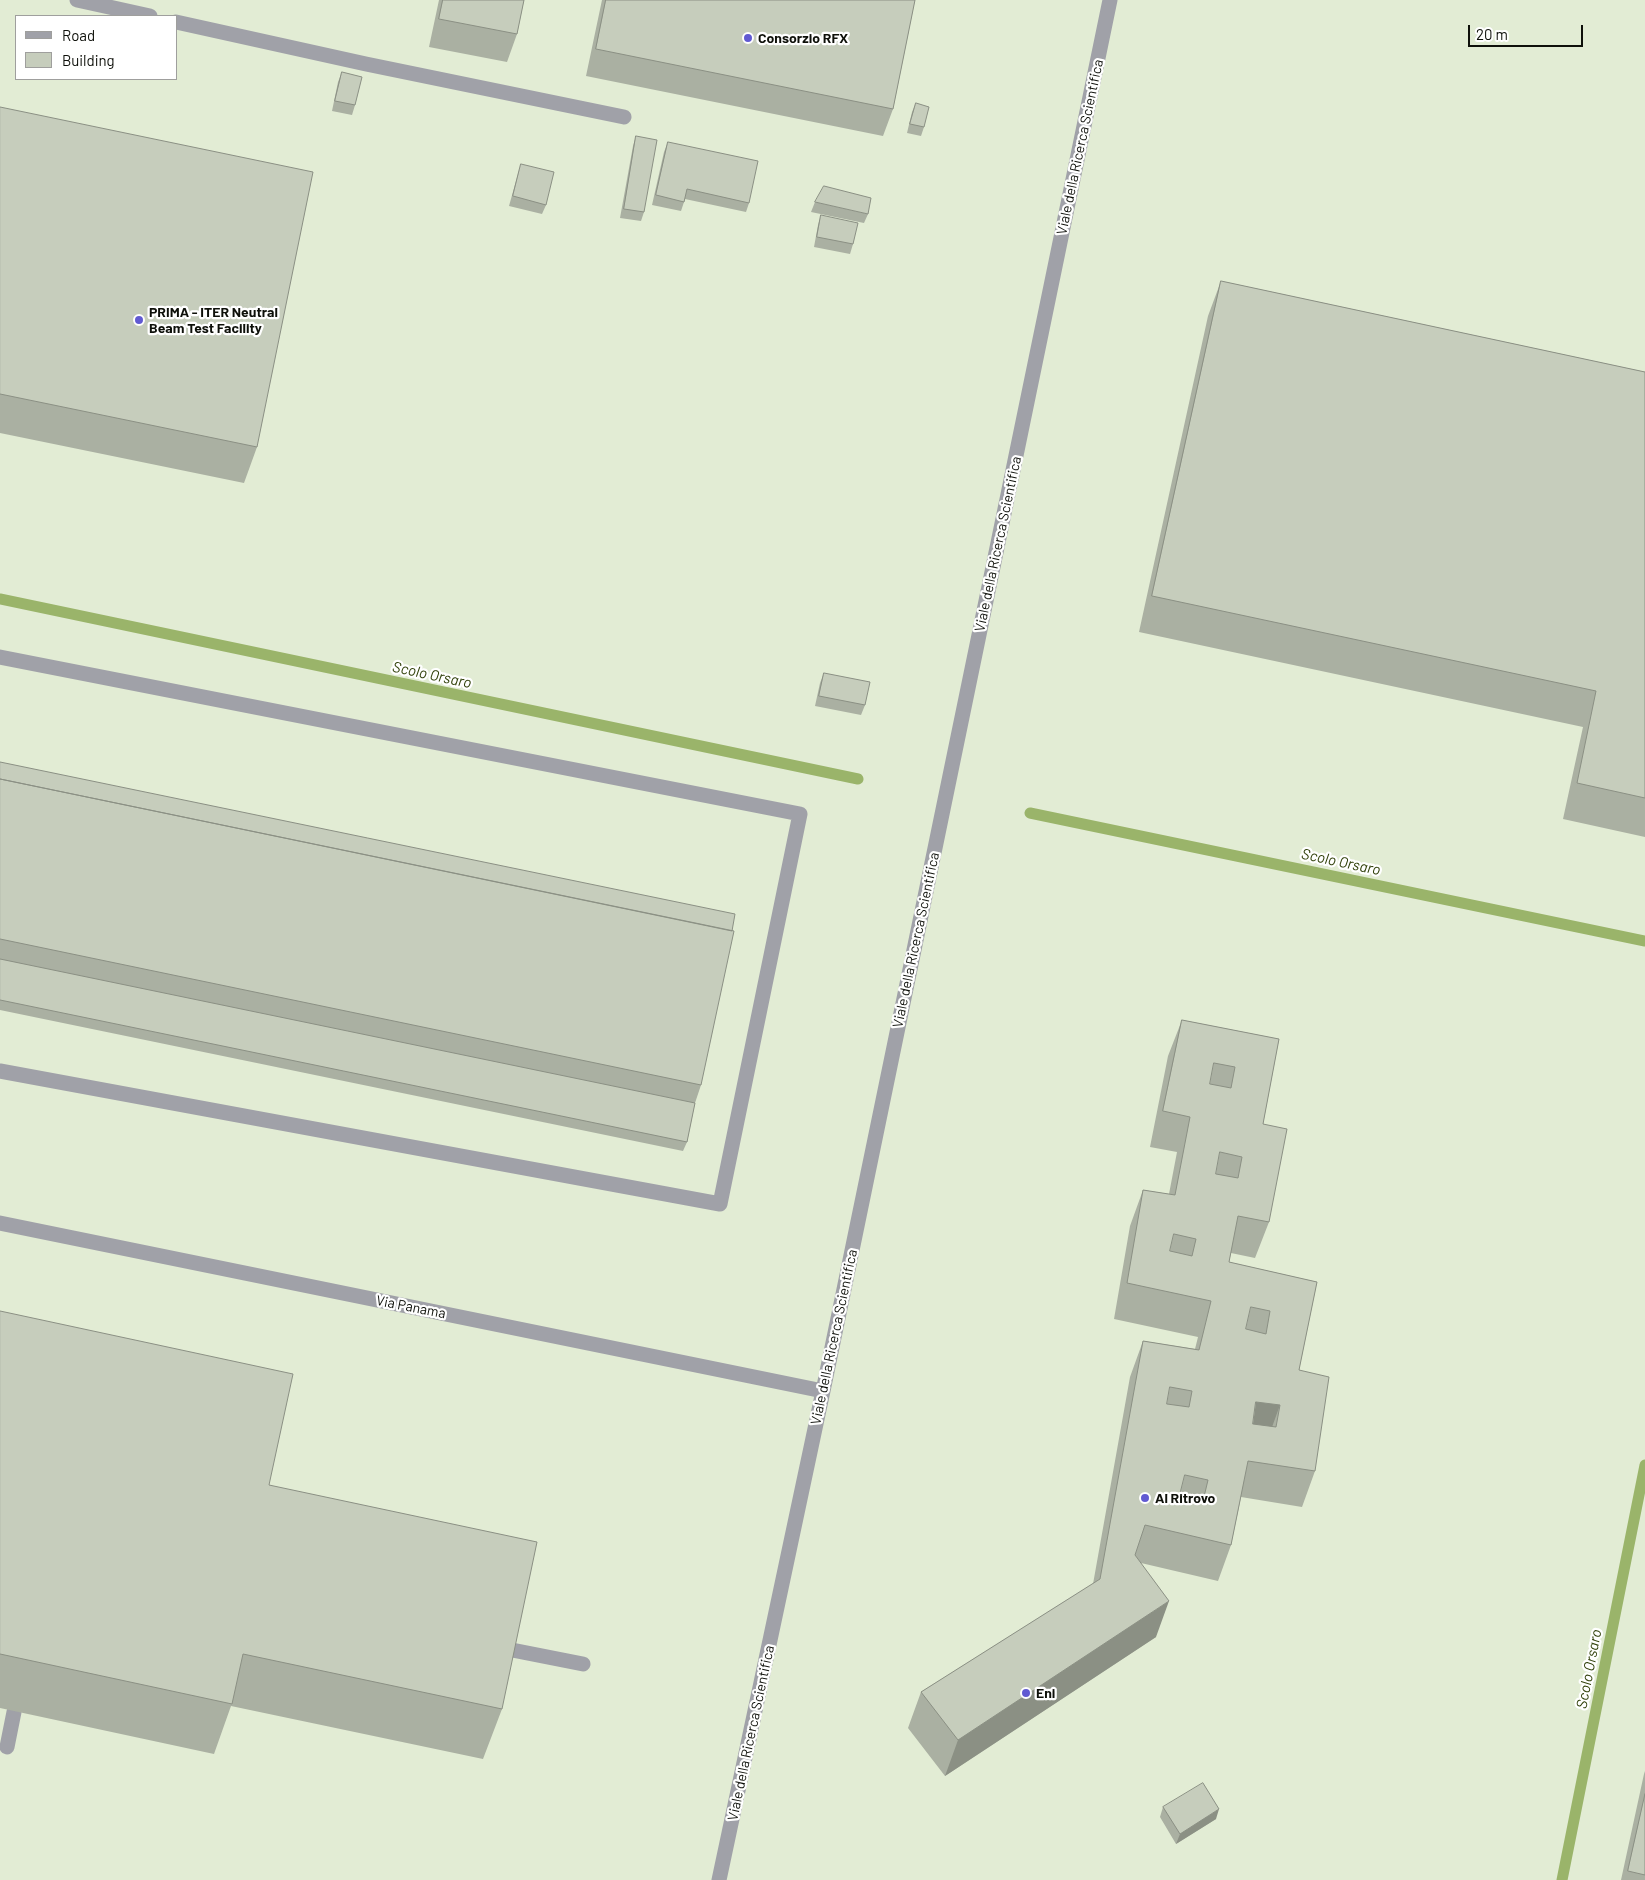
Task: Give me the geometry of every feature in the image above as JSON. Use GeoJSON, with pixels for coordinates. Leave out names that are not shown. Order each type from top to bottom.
{"type":"FeatureCollection","features":[{"type":"Feature","properties":{"kind":"street"},"geometry":{"type":"LineString","coordinates":[[77,0],[145,15]]}},
{"type":"Feature","properties":{"kind":"street","name":"Viale della Ricerca Scientifica"},"geometry":{"type":"LineString","coordinates":[[719,1880],[823,1391],[1110,0]]}},
{"type":"Feature","properties":{"kind":"street"},"geometry":{"type":"LineString","coordinates":[[178,22],[357,62],[624,117]]}},
{"type":"Feature","properties":{"kind":"street"},"geometry":{"type":"LineString","coordinates":[[0,657],[800,814],[720,1204],[0,1071]]}},
{"type":"Feature","properties":{"kind":"street","name":"Via Panama"},"geometry":{"type":"LineString","coordinates":[[0,1223],[823,1391]]}},
{"type":"Feature","properties":{"kind":"street"},"geometry":{"type":"LineString","coordinates":[[507,1649],[583,1664]]}},
{"type":"Feature","properties":{"kind":"street"},"geometry":{"type":"LineString","coordinates":[[7,1747],[14,1712]]}},
{"type":"Feature","properties":{"kind":"shaded area"},"geometry":{"type":"Polygon","coordinates":[[[0,0],[1645,0],[1645,1880],[0,1880],[0,0]]]}},
{"type":"Feature","properties":{"kind":"building"},"geometry":{"type":"Polygon","coordinates":[[[443,0],[524,0],[517,34],[439,19],[443,0]]]}},
{"type":"Feature","properties":{"kind":"building","name":"Consorzio RFX"},"geometry":{"type":"Polygon","coordinates":[[[606,0],[915,0],[893,109],[596,49],[606,0]]]}},
{"type":"Feature","properties":{"kind":"building"},"geometry":{"type":"Polygon","coordinates":[[[342,72],[362,77],[355,105],[335,101],[342,72]]]}},
{"type":"Feature","properties":{"kind":"building"},"geometry":{"type":"Polygon","coordinates":[[[916,103],[929,107],[924,127],[910,124],[916,103]]]}},
{"type":"Feature","properties":{"kind":"building","name":"PRIMA - ITER Neutral Beam Test Facility"},"geometry":{"type":"Polygon","coordinates":[[[0,107],[313,172],[257,447],[0,394],[0,107]]]}},
{"type":"Feature","properties":{"kind":"building"},"geometry":{"type":"Polygon","coordinates":[[[636,136],[657,140],[644,212],[624,209],[636,136]]]}},
{"type":"Feature","properties":{"kind":"building"},"geometry":{"type":"Polygon","coordinates":[[[668,142],[758,161],[749,203],[687,189],[684,202],[656,195],[668,142]]]}},
{"type":"Feature","properties":{"kind":"building"},"geometry":{"type":"Polygon","coordinates":[[[521,164],[554,172],[546,205],[513,196],[521,164]]]}},
{"type":"Feature","properties":{"kind":"building"},"geometry":{"type":"Polygon","coordinates":[[[824,186],[871,198],[868,214],[815,202],[824,186]]]}},
{"type":"Feature","properties":{"kind":"building"},"geometry":{"type":"Polygon","coordinates":[[[821,215],[858,223],[853,244],[817,237],[821,215]]]}},
{"type":"Feature","properties":{"kind":"building"},"geometry":{"type":"Polygon","coordinates":[[[1221,281],[1645,372],[1645,798],[1577,783],[1596,691],[1152,596],[1221,281]]]}},
{"type":"Feature","properties":{"kind":"building"},"geometry":{"type":"Polygon","coordinates":[[[824,673],[870,682],[865,705],[819,696],[824,673]]]}},
{"type":"Feature","properties":{"kind":"building"},"geometry":{"type":"Polygon","coordinates":[[[0,762],[735,914],[732,931],[0,779],[0,762]]]}},
{"type":"Feature","properties":{"kind":"building"},"geometry":{"type":"Polygon","coordinates":[[[0,779],[734,931],[701,1085],[0,939],[0,779]]]}},
{"type":"Feature","properties":{"kind":"building"},"geometry":{"type":"Polygon","coordinates":[[[0,959],[695,1103],[687,1142],[0,1000],[0,959]]]}},
{"type":"Feature","properties":{"kind":"building"},"geometry":{"type":"Polygon","coordinates":[[[1182,1020],[1279,1039],[1263,1124],[1287,1129],[1269,1222],[1238,1216],[1229,1262],[1317,1282],[1299,1370],[1329,1377],[1315,1471],[1248,1461],[1231,1545],[1145,1525],[1135,1555],[1169,1601],[958,1740],[921,1692],[1100,1579],[1143,1341],[1199,1350],[1211,1301],[1127,1283],[1143,1190],[1175,1195],[1190,1117],[1163,1111],[1182,1020]],[[1214,1063],[1210,1084],[1231,1088],[1235,1067],[1214,1063]],[[1220,1152],[1216,1174],[1238,1178],[1242,1157],[1220,1152]],[[1174,1234],[1170,1251],[1192,1256],[1196,1239],[1174,1234]],[[1251,1307],[1246,1329],[1266,1334],[1270,1311],[1251,1307]],[[1170,1387],[1167,1404],[1189,1407],[1192,1391],[1170,1387]],[[1256,1402],[1253,1424],[1276,1427],[1280,1405],[1256,1402]],[[1185,1475],[1180,1495],[1203,1501],[1208,1480],[1185,1475]]]}},
{"type":"Feature","properties":{"kind":"building"},"geometry":{"type":"Polygon","coordinates":[[[0,1311],[293,1374],[269,1485],[537,1542],[502,1709],[243,1654],[232,1704],[0,1654],[0,1311]]]}},
{"type":"Feature","properties":{"kind":"building"},"geometry":{"type":"Polygon","coordinates":[[[1203,1783],[1219,1809],[1180,1834],[1163,1807],[1203,1783]]]}},
{"type":"Feature","properties":{"kind":"building"},"geometry":{"type":"Polygon","coordinates":[[[1645,1794],[1645,1875],[1628,1871],[1645,1794]]]}},
{"type":"Feature","properties":{"kind":"waterway","name":"Scolo Orsaro"},"geometry":{"type":"LineString","coordinates":[[0,599],[858,779]]}},
{"type":"Feature","properties":{"kind":"waterway","name":"Scolo Orsaro"},"geometry":{"type":"LineString","coordinates":[[1030,813],[1645,941]]}},
{"type":"Feature","properties":{"kind":"waterway","name":"Scolo Orsaro"},"geometry":{"type":"LineString","coordinates":[[1562,1880],[1645,1465]]}},
{"type":"Feature","properties":{"kind":"place","name":"Consorzio RFX"},"geometry":{"type":"Point","coordinates":[748,38]}},
{"type":"Feature","properties":{"kind":"place","name":"PRIMA - ITER Neutral Beam Test Facility"},"geometry":{"type":"Point","coordinates":[139,320]}},
{"type":"Feature","properties":{"kind":"place","name":"Al Ritrovo"},"geometry":{"type":"Point","coordinates":[1145,1498]}},
{"type":"Feature","properties":{"kind":"place","name":"Eni"},"geometry":{"type":"Point","coordinates":[1026,1693]}}]}
